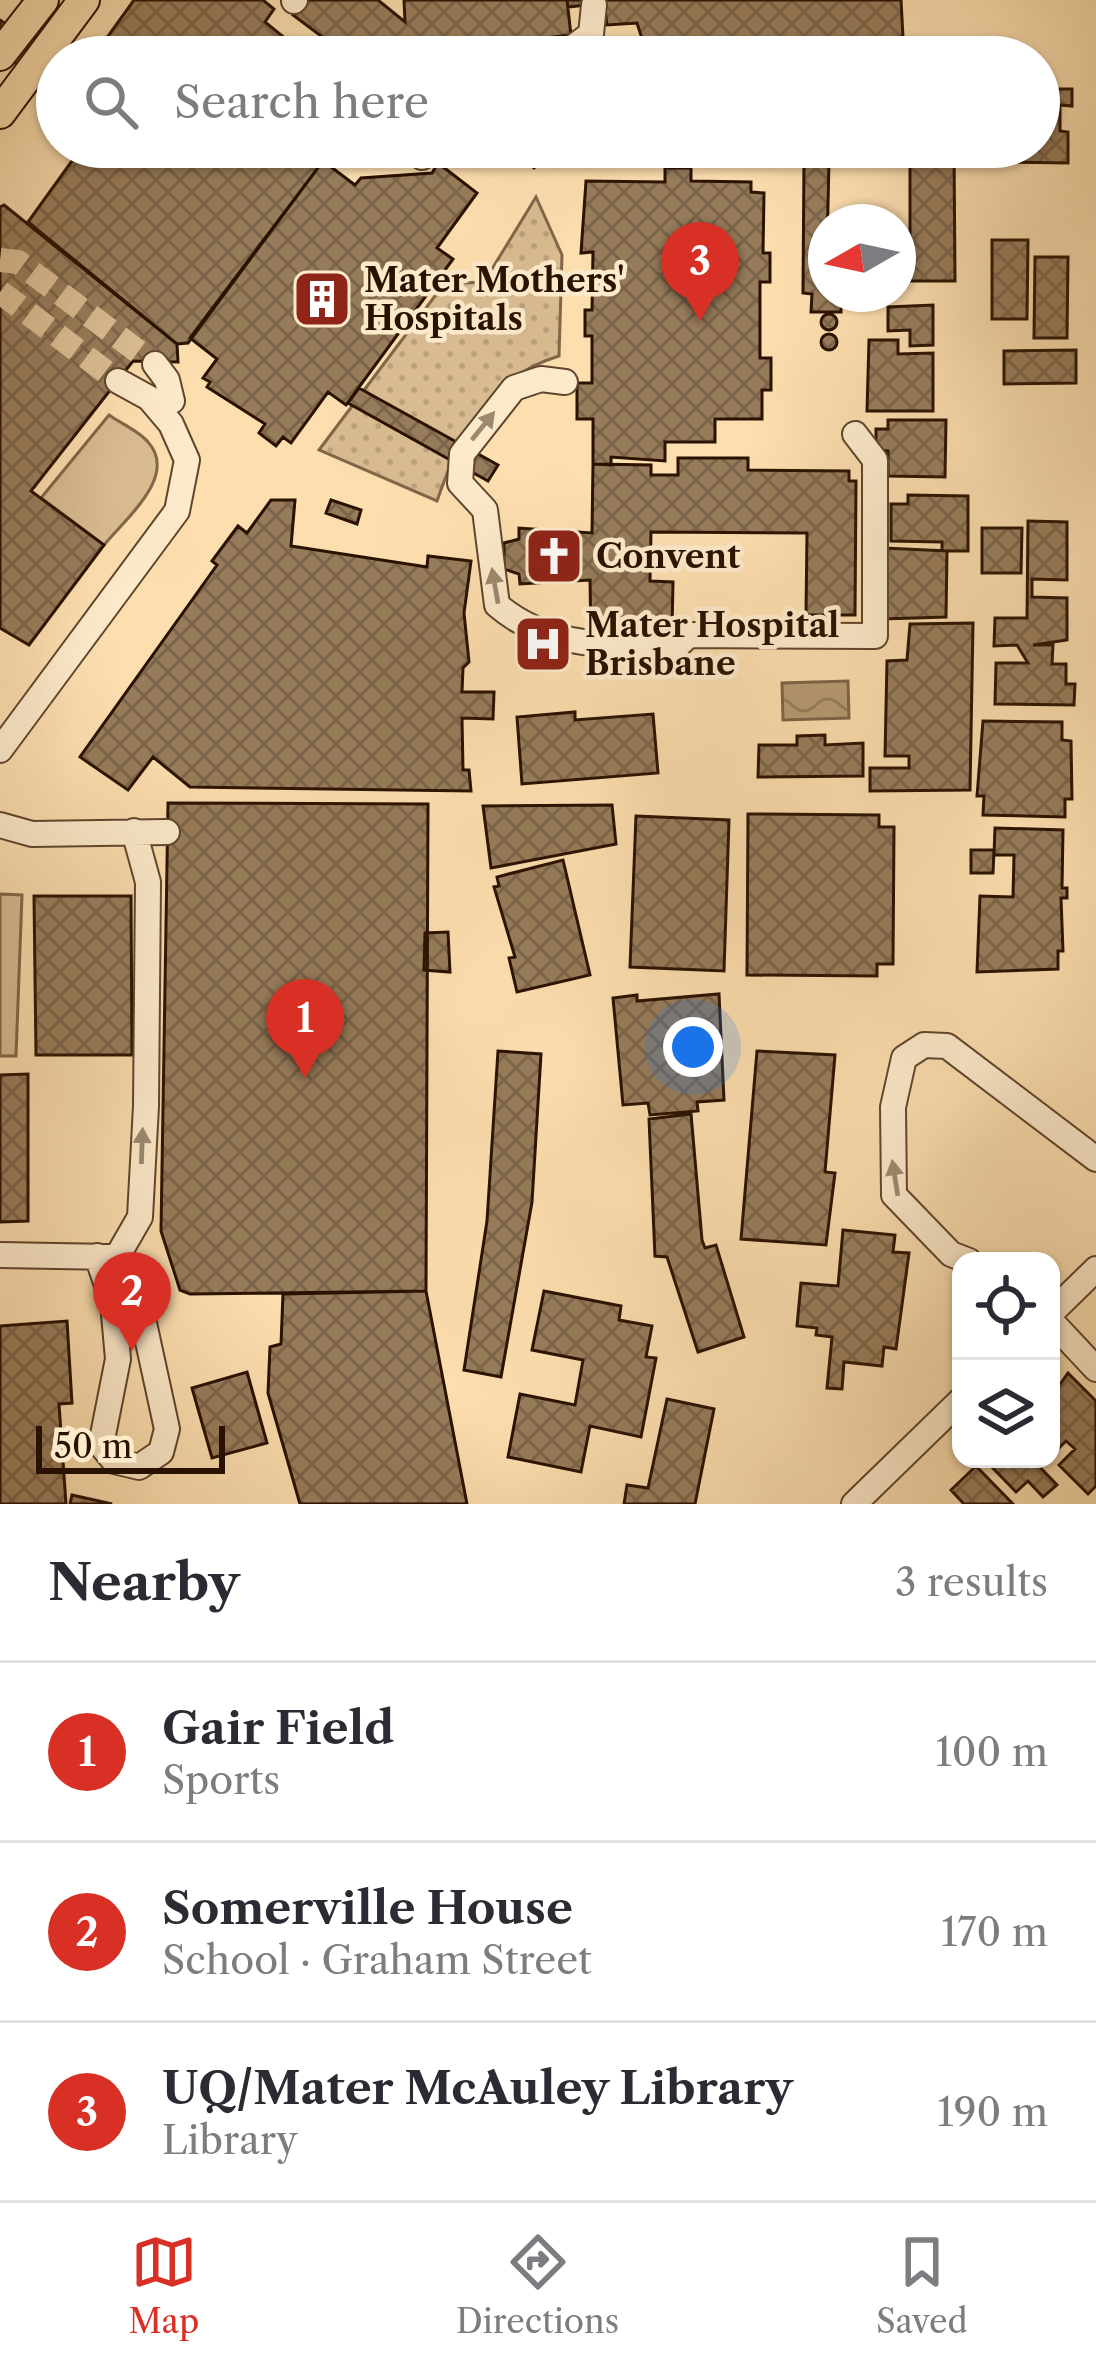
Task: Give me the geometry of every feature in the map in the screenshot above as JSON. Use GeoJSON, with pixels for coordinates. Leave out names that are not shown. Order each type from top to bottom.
{"type":"FeatureCollection","features":[{"type":"Feature","properties":{"kind":"main road"},"geometry":{"type":"LineString","coordinates":[[0,55],[43,0]]}},
{"type":"Feature","properties":{"kind":"main road"},"geometry":{"type":"LineString","coordinates":[[57,36],[84,0]]}},
{"type":"Feature","properties":{"kind":"main road"},"geometry":{"type":"LineString","coordinates":[[0,113],[36,65]]}},
{"type":"Feature","properties":{"kind":"street"},"geometry":{"type":"LineString","coordinates":[[588,36],[594,4]]}},
{"type":"Feature","properties":{"kind":"street"},"geometry":{"type":"LineString","coordinates":[[155,364],[167,380],[172,401]]}},
{"type":"Feature","properties":{"kind":"street"},"geometry":{"type":"LineString","coordinates":[[565,382],[541,380],[514,388],[462,454],[460,483],[485,510],[497,605],[513,619],[581,645],[676,647],[689,635],[875,636],[875,460],[855,434]]}},
{"type":"Feature","properties":{"kind":"street"},"geometry":{"type":"LineString","coordinates":[[0,750],[177,511],[188,460],[171,424],[148,398],[118,381]]}},
{"type":"Feature","properties":{"kind":"street"},"geometry":{"type":"LineString","coordinates":[[0,825],[32,834],[167,832]]}},
{"type":"Feature","properties":{"kind":"street"},"geometry":{"type":"LineString","coordinates":[[0,1255],[107,1257],[137,1291],[167,1430],[161,1452],[139,1467],[114,1461],[100,1442],[118,1359],[107,1257],[140,1217],[148,882],[134,831]]}},
{"type":"Feature","properties":{"kind":"street"},"geometry":{"type":"LineString","coordinates":[[952,1254],[894,1195],[893,1107],[904,1058],[924,1046],[946,1046],[1096,1159]]}},
{"type":"Feature","properties":{"kind":"street"},"geometry":{"type":"LineString","coordinates":[[1060,1307],[1096,1269]]}},
{"type":"Feature","properties":{"kind":"street"},"geometry":{"type":"LineString","coordinates":[[1060,1327],[1096,1369]]}},
{"type":"Feature","properties":{"kind":"street"},"geometry":{"type":"LineString","coordinates":[[854,1504],[952,1409]]}},
{"type":"Feature","properties":{"kind":"shaded area"},"geometry":{"type":"Polygon","coordinates":[[[536,197],[562,255],[559,356],[513,378],[495,394],[455,454],[437,501],[319,450],[444,284],[484,282],[536,197]]]}},
{"type":"Feature","properties":{"kind":"shaded area"},"geometry":{"type":"Polygon","coordinates":[[[109,415],[148,442],[157,469],[145,497],[104,545],[41,498],[109,415]]]}},
{"type":"Feature","properties":{"kind":"shaded area"},"geometry":{"type":"Polygon","coordinates":[[[0,894],[22,895],[16,1056],[0,1056],[0,894]]]}},
{"type":"Feature","properties":{"kind":"water"},"geometry":{"type":"Polygon","coordinates":[[[848,681],[849,718],[783,720],[782,683],[848,681]]]}},
{"type":"Feature","properties":{"kind":"building"},"geometry":{"type":"Polygon","coordinates":[[[134,0],[263,0],[274,9],[265,22],[282,36],[108,36],[134,0]]]}},
{"type":"Feature","properties":{"kind":"building"},"geometry":{"type":"Polygon","coordinates":[[[306,0],[378,0],[405,22],[404,0],[567,0],[571,35],[321,36],[293,15],[306,0]]]}},
{"type":"Feature","properties":{"kind":"building"},"geometry":{"type":"Polygon","coordinates":[[[567,0],[901,0],[903,36],[641,36],[637,23],[607,25],[604,3],[568,7],[567,0]]]}},
{"type":"Feature","properties":{"kind":"building"},"geometry":{"type":"Polygon","coordinates":[[[0,20],[36,44],[36,74],[0,55],[0,20]]]}},
{"type":"Feature","properties":{"kind":"building"},"geometry":{"type":"Polygon","coordinates":[[[1060,89],[1072,89],[1072,106],[1060,105],[1060,89]]]}},
{"type":"Feature","properties":{"kind":"building"},"geometry":{"type":"Polygon","coordinates":[[[1060,131],[1068,132],[1068,163],[1060,163],[1060,131]]]}},
{"type":"Feature","properties":{"kind":"building"},"geometry":{"type":"Polygon","coordinates":[[[67,168],[318,168],[188,343],[177,344],[28,222],[67,168]]]}},
{"type":"Feature","properties":{"kind":"building","name":"Mater Mothers' Hospitals"},"geometry":{"type":"Polygon","coordinates":[[[318,168],[332,168],[355,185],[361,178],[444,168],[477,193],[437,248],[453,259],[346,405],[328,392],[291,443],[283,437],[276,446],[259,433],[265,424],[207,387],[210,382],[203,378],[217,359],[190,338],[318,168]]]}},
{"type":"Feature","properties":{"kind":"building"},"geometry":{"type":"Polygon","coordinates":[[[665,168],[691,168],[691,181],[751,182],[751,192],[764,193],[763,253],[770,253],[770,282],[760,282],[760,358],[771,358],[771,390],[762,390],[762,419],[715,419],[715,442],[665,442],[665,461],[611,457],[611,465],[593,464],[593,419],[577,419],[577,383],[592,383],[592,336],[585,336],[585,310],[592,310],[593,252],[581,253],[586,181],[665,182],[665,168]]]}},
{"type":"Feature","properties":{"kind":"building"},"geometry":{"type":"Polygon","coordinates":[[[804,168],[829,168],[828,204],[808,204],[808,294],[803,293],[804,168]]]}},
{"type":"Feature","properties":{"kind":"building"},"geometry":{"type":"Polygon","coordinates":[[[910,168],[954,168],[955,281],[916,281],[916,204],[910,204],[910,168]]]}},
{"type":"Feature","properties":{"kind":"building"},"geometry":{"type":"Polygon","coordinates":[[[4,205],[177,344],[178,362],[133,361],[31,491],[104,545],[29,645],[0,628],[0,207],[4,205]]]}},
{"type":"Feature","properties":{"kind":"building"},"geometry":{"type":"Polygon","coordinates":[[[992,240],[1028,240],[1027,319],[992,319],[992,240]]]}},
{"type":"Feature","properties":{"kind":"building"},"geometry":{"type":"Polygon","coordinates":[[[1035,257],[1068,257],[1067,338],[1034,338],[1035,257]]]}},
{"type":"Feature","properties":{"kind":"building"},"geometry":{"type":"Polygon","coordinates":[[[933,305],[933,345],[910,346],[910,330],[888,331],[888,312],[916,312],[916,306],[933,305]]]}},
{"type":"Feature","properties":{"kind":"building"},"geometry":{"type":"Polygon","coordinates":[[[829,314],[837,322],[829,330],[821,322],[829,314]]]}},
{"type":"Feature","properties":{"kind":"building"},"geometry":{"type":"Polygon","coordinates":[[[829,334],[837,342],[829,350],[821,342],[829,334]]]}},
{"type":"Feature","properties":{"kind":"building"},"geometry":{"type":"Polygon","coordinates":[[[869,340],[898,340],[898,354],[933,353],[933,411],[867,411],[869,340]]]}},
{"type":"Feature","properties":{"kind":"building"},"geometry":{"type":"Polygon","coordinates":[[[1076,350],[1076,383],[1004,384],[1004,351],[1076,350]]]}},
{"type":"Feature","properties":{"kind":"building"},"geometry":{"type":"Polygon","coordinates":[[[359,388],[498,465],[488,481],[348,403],[359,388]]]}},
{"type":"Feature","properties":{"kind":"building"},"geometry":{"type":"Polygon","coordinates":[[[888,420],[946,420],[945,477],[888,476],[888,451],[876,450],[876,429],[888,429],[888,420]]]}},
{"type":"Feature","properties":{"kind":"building","name":"Convent"},"geometry":{"type":"Polygon","coordinates":[[[678,458],[748,458],[748,470],[849,471],[849,481],[856,481],[855,615],[806,615],[807,533],[651,532],[650,581],[673,582],[672,631],[651,631],[650,639],[591,638],[590,580],[520,584],[519,574],[504,569],[504,543],[519,539],[519,528],[592,533],[593,464],[651,465],[651,475],[678,475],[678,458]]]}},
{"type":"Feature","properties":{"kind":"building"},"geometry":{"type":"Polygon","coordinates":[[[908,495],[968,496],[968,551],[942,551],[942,542],[891,541],[891,504],[908,504],[908,495]]]}},
{"type":"Feature","properties":{"kind":"building"},"geometry":{"type":"Polygon","coordinates":[[[271,500],[295,500],[291,546],[427,567],[428,556],[471,561],[464,613],[469,662],[463,668],[462,692],[494,692],[493,719],[462,718],[463,770],[469,770],[471,791],[190,787],[153,757],[128,790],[80,757],[217,565],[212,561],[238,526],[247,533],[271,500]]]}},
{"type":"Feature","properties":{"kind":"building"},"geometry":{"type":"Polygon","coordinates":[[[331,500],[361,510],[357,524],[326,513],[331,500]]]}},
{"type":"Feature","properties":{"kind":"building"},"geometry":{"type":"Polygon","coordinates":[[[1028,521],[1067,522],[1067,580],[1032,579],[1032,597],[1067,598],[1067,640],[1033,645],[1053,645],[1052,664],[1066,664],[1066,684],[1075,684],[1074,705],[995,704],[996,663],[1028,663],[1017,645],[994,646],[995,618],[1027,618],[1028,521]]]}},
{"type":"Feature","properties":{"kind":"building"},"geometry":{"type":"Polygon","coordinates":[[[982,528],[1022,528],[1021,573],[982,573],[982,528]]]}},
{"type":"Feature","properties":{"kind":"building"},"geometry":{"type":"Polygon","coordinates":[[[884,548],[947,551],[946,617],[883,619],[884,548]]]}},
{"type":"Feature","properties":{"kind":"building"},"geometry":{"type":"Polygon","coordinates":[[[973,623],[970,790],[870,791],[870,768],[909,768],[909,756],[885,756],[887,661],[907,660],[910,624],[973,623]]]}},
{"type":"Feature","properties":{"kind":"building"},"geometry":{"type":"Polygon","coordinates":[[[575,712],[575,720],[653,714],[658,773],[522,784],[517,717],[575,712]]]}},
{"type":"Feature","properties":{"kind":"building"},"geometry":{"type":"Polygon","coordinates":[[[983,721],[1062,722],[1062,740],[1071,741],[1072,799],[1065,799],[1065,817],[983,815],[984,796],[977,796],[983,721]]]}},
{"type":"Feature","properties":{"kind":"building"},"geometry":{"type":"Polygon","coordinates":[[[825,735],[825,745],[863,743],[863,776],[758,777],[759,745],[797,745],[797,736],[825,735]]]}},
{"type":"Feature","properties":{"kind":"building"},"geometry":{"type":"Polygon","coordinates":[[[168,803],[428,804],[426,1291],[190,1294],[180,1290],[161,1231],[168,803]]]}},
{"type":"Feature","properties":{"kind":"building"},"geometry":{"type":"Polygon","coordinates":[[[612,805],[616,844],[491,868],[483,806],[612,805]]]}},
{"type":"Feature","properties":{"kind":"building"},"geometry":{"type":"Polygon","coordinates":[[[748,814],[879,815],[879,827],[894,827],[893,964],[877,964],[877,976],[747,975],[748,814]]]}},
{"type":"Feature","properties":{"kind":"building"},"geometry":{"type":"Polygon","coordinates":[[[636,816],[729,820],[724,971],[630,967],[636,816]]]}},
{"type":"Feature","properties":{"kind":"building"},"geometry":{"type":"Polygon","coordinates":[[[995,828],[1063,830],[1062,888],[1067,888],[1067,898],[1061,898],[1063,951],[1058,951],[1058,969],[977,972],[980,896],[1013,897],[1014,855],[994,855],[995,828]]]}},
{"type":"Feature","properties":{"kind":"building"},"geometry":{"type":"Polygon","coordinates":[[[971,850],[994,850],[993,873],[971,873],[971,850]]]}},
{"type":"Feature","properties":{"kind":"building"},"geometry":{"type":"Polygon","coordinates":[[[563,860],[590,975],[517,992],[509,958],[515,957],[494,887],[499,886],[497,877],[563,860]]]}},
{"type":"Feature","properties":{"kind":"building"},"geometry":{"type":"Polygon","coordinates":[[[34,896],[131,896],[132,1055],[36,1055],[34,896]]]}},
{"type":"Feature","properties":{"kind":"building"},"geometry":{"type":"Polygon","coordinates":[[[448,932],[450,972],[424,970],[425,933],[448,932]]]}},
{"type":"Feature","properties":{"kind":"building"},"geometry":{"type":"Polygon","coordinates":[[[719,994],[724,1100],[697,1102],[698,1111],[650,1115],[648,1103],[623,1105],[613,998],[637,995],[637,1001],[719,994]]]}},
{"type":"Feature","properties":{"kind":"building"},"geometry":{"type":"Polygon","coordinates":[[[498,1051],[541,1054],[532,1202],[501,1377],[464,1370],[487,1221],[498,1051]]]}},
{"type":"Feature","properties":{"kind":"building"},"geometry":{"type":"Polygon","coordinates":[[[757,1051],[835,1055],[825,1172],[835,1173],[826,1245],[741,1239],[757,1051]]]}},
{"type":"Feature","properties":{"kind":"building"},"geometry":{"type":"Polygon","coordinates":[[[28,1074],[28,1221],[0,1222],[0,1075],[28,1074]]]}},
{"type":"Feature","properties":{"kind":"building"},"geometry":{"type":"Polygon","coordinates":[[[691,1114],[702,1240],[705,1248],[716,1245],[744,1337],[698,1352],[667,1257],[655,1256],[649,1119],[691,1114]]]}},
{"type":"Feature","properties":{"kind":"building"},"geometry":{"type":"Polygon","coordinates":[[[843,1230],[895,1235],[893,1252],[909,1253],[896,1349],[884,1347],[882,1366],[844,1362],[842,1389],[827,1388],[832,1337],[816,1335],[817,1328],[797,1326],[801,1283],[838,1286],[843,1230]]]}},
{"type":"Feature","properties":{"kind":"building"},"geometry":{"type":"Polygon","coordinates":[[[426,1291],[467,1504],[300,1504],[268,1393],[270,1347],[281,1344],[283,1294],[426,1291]]]}},
{"type":"Feature","properties":{"kind":"building"},"geometry":{"type":"Polygon","coordinates":[[[544,1291],[621,1306],[619,1320],[652,1326],[646,1357],[656,1358],[641,1437],[590,1426],[581,1472],[508,1457],[520,1394],[575,1405],[583,1360],[532,1350],[544,1291]]]}},
{"type":"Feature","properties":{"kind":"building"},"geometry":{"type":"Polygon","coordinates":[[[67,1321],[72,1403],[59,1404],[66,1504],[0,1504],[0,1326],[67,1321]]]}},
{"type":"Feature","properties":{"kind":"building"},"geometry":{"type":"Polygon","coordinates":[[[247,1372],[267,1443],[212,1458],[192,1388],[247,1372]]]}},
{"type":"Feature","properties":{"kind":"building"},"geometry":{"type":"Polygon","coordinates":[[[1068,1373],[1096,1401],[1096,1486],[1088,1494],[1060,1466],[1075,1449],[1066,1441],[1060,1447],[1060,1384],[1068,1373]]]}},
{"type":"Feature","properties":{"kind":"building"},"geometry":{"type":"Polygon","coordinates":[[[667,1399],[714,1409],[695,1504],[624,1504],[627,1485],[648,1488],[667,1399]]]}},
{"type":"Feature","properties":{"kind":"building"},"geometry":{"type":"Polygon","coordinates":[[[978,1468],[1013,1504],[964,1504],[951,1490],[978,1468]]]}},
{"type":"Feature","properties":{"kind":"building"},"geometry":{"type":"Polygon","coordinates":[[[993,1468],[1041,1468],[1057,1485],[1043,1497],[1028,1481],[1016,1492],[993,1468]]]}},
{"type":"Feature","properties":{"kind":"building"},"geometry":{"type":"Polygon","coordinates":[[[72,1495],[112,1504],[70,1504],[72,1495]]]}},
{"type":"Feature","properties":{"kind":"tunnel"},"geometry":{"type":"LineString","coordinates":[[0,260],[18,262],[155,364]]}},
{"type":"Feature","properties":{"kind":"tunnel"},"geometry":{"type":"LineString","coordinates":[[0,292],[118,381]]}},
{"type":"Feature","properties":{"kind":"place","name":"Mater Mothers' Hospitals"},"geometry":{"type":"Point","coordinates":[322,299]}},
{"type":"Feature","properties":{"kind":"place","name":"UQ/Mater McAuley Library"},"geometry":{"type":"Point","coordinates":[700,321]}},
{"type":"Feature","properties":{"kind":"place","name":"Convent"},"geometry":{"type":"Point","coordinates":[554,556]}},
{"type":"Feature","properties":{"kind":"place","name":"Mater Hospital Brisbane"},"geometry":{"type":"Point","coordinates":[543,644]}},
{"type":"Feature","properties":{"kind":"place","name":"Gair Field"},"geometry":{"type":"Point","coordinates":[305,1078]}},
{"type":"Feature","properties":{"kind":"place","name":"Somerville House"},"geometry":{"type":"Point","coordinates":[132,1351]}}]}
